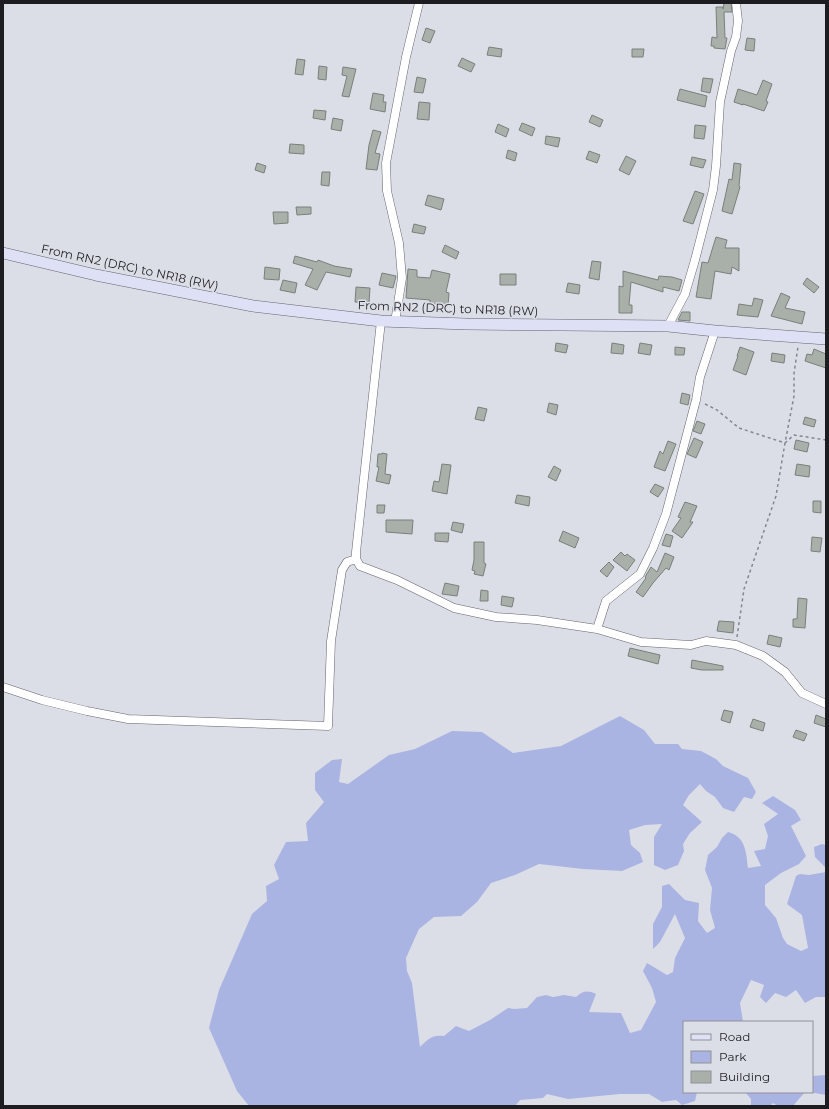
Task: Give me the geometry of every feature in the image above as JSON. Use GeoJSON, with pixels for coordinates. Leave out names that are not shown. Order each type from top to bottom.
{"type":"FeatureCollection","features":[{"type":"Feature","properties":{"kind":"main road","name":"From RN2 (DRC) to NR18 (RW)"},"geometry":{"type":"LineString","coordinates":[[3,253],[110,278],[253,306],[381,321],[466,324],[668,326],[826,339]]}},
{"type":"Feature","properties":{"kind":"street"},"geometry":{"type":"LineString","coordinates":[[395,322],[402,278],[399,243],[387,191],[386,163],[406,57],[419,3]]}},
{"type":"Feature","properties":{"kind":"street"},"geometry":{"type":"LineString","coordinates":[[668,326],[685,294],[713,190],[720,102],[730,51],[736,37],[738,21],[736,3]]}},
{"type":"Feature","properties":{"kind":"street"},"geometry":{"type":"LineString","coordinates":[[381,321],[369,422],[356,559],[360,566],[397,580],[454,608],[496,617],[537,620],[597,629],[641,642],[691,645],[706,642],[736,645],[764,656],[785,672],[802,693],[826,704]]}},
{"type":"Feature","properties":{"kind":"street"},"geometry":{"type":"LineString","coordinates":[[597,629],[606,601],[640,574],[653,548],[666,514],[696,400],[700,377],[715,331]]}},
{"type":"Feature","properties":{"kind":"street"},"geometry":{"type":"LineString","coordinates":[[3,687],[42,700],[128,719],[328,726],[332,641],[342,570],[347,562],[356,559]]}},
{"type":"Feature","properties":{"kind":"path"},"geometry":{"type":"LineString","coordinates":[[736,645],[744,589],[776,496],[794,396],[794,373],[800,337]]}},
{"type":"Feature","properties":{"kind":"path"},"geometry":{"type":"LineString","coordinates":[[696,400],[717,410],[739,428],[785,443]]}},
{"type":"Feature","properties":{"kind":"path"},"geometry":{"type":"LineString","coordinates":[[785,443],[794,435],[826,440]]}},
{"type":"Feature","properties":{"kind":"green space"},"geometry":{"type":"Polygon","coordinates":[[[620,716],[644,730],[655,744],[678,744],[682,749],[701,751],[716,759],[723,766],[748,778],[756,792],[752,799],[744,797],[734,812],[723,808],[715,797],[706,791],[700,784],[689,795],[683,805],[702,822],[690,833],[683,844],[684,851],[678,865],[665,870],[654,865],[654,837],[662,824],[645,825],[629,830],[631,845],[640,853],[643,862],[622,871],[583,869],[539,864],[515,875],[491,883],[477,902],[461,916],[434,917],[419,929],[406,958],[407,971],[412,983],[420,1047],[433,1037],[444,1036],[456,1026],[469,1031],[508,1008],[527,1008],[537,997],[546,995],[553,997],[564,995],[576,997],[585,992],[596,994],[589,1012],[621,1013],[630,1033],[641,1030],[656,1002],[652,988],[643,971],[647,963],[667,975],[673,972],[675,958],[685,938],[675,914],[660,942],[653,949],[653,924],[662,907],[662,886],[669,884],[685,900],[699,903],[698,921],[707,933],[715,928],[710,910],[712,888],[705,870],[708,855],[717,847],[722,838],[728,832],[734,834],[742,841],[746,851],[748,868],[761,866],[754,851],[765,849],[768,836],[764,824],[778,814],[762,803],[773,796],[795,810],[801,820],[791,826],[806,856],[799,864],[781,873],[765,885],[765,905],[776,918],[783,938],[787,944],[801,951],[808,948],[802,915],[787,904],[796,876],[800,874],[809,875],[826,872],[826,997],[816,997],[805,1003],[796,990],[786,997],[775,993],[766,1003],[760,997],[764,985],[751,980],[740,1003],[743,1021],[683,1021],[683,1093],[697,1093],[695,1101],[682,1105],[676,1100],[662,1102],[649,1094],[620,1094],[568,1099],[547,1094],[543,1098],[520,1100],[515,1106],[249,1106],[237,1091],[209,1028],[219,990],[252,914],[267,901],[266,886],[279,879],[274,865],[286,842],[308,841],[306,823],[324,802],[315,790],[315,773],[332,760],[342,759],[339,782],[348,784],[389,755],[415,749],[452,731],[482,732],[513,753],[561,746],[620,716]]]}},
{"type":"Feature","properties":{"kind":"green space"},"geometry":{"type":"Polygon","coordinates":[[[822,844],[826,845],[826,868],[815,857],[814,847],[822,844]]]}},
{"type":"Feature","properties":{"kind":"green space"},"geometry":{"type":"Polygon","coordinates":[[[826,1075],[826,1095],[813,1093],[813,1076],[826,1075]]]}},
{"type":"Feature","properties":{"kind":"green space"},"geometry":{"type":"Polygon","coordinates":[[[746,1093],[804,1093],[793,1106],[778,1106],[773,1103],[770,1106],[751,1106],[751,1099],[746,1093]]]}},
{"type":"Feature","properties":{"kind":"building"},"geometry":{"type":"Polygon","coordinates":[[[724,3],[731,3],[732,12],[724,12],[725,38],[727,38],[725,49],[714,48],[714,46],[711,46],[712,37],[717,38],[716,7],[723,7],[723,9],[724,3]]]}},
{"type":"Feature","properties":{"kind":"building"},"geometry":{"type":"Polygon","coordinates":[[[426,28],[435,31],[430,43],[422,40],[426,28]]]}},
{"type":"Feature","properties":{"kind":"building"},"geometry":{"type":"Polygon","coordinates":[[[747,38],[755,39],[754,51],[745,50],[747,38]]]}},
{"type":"Feature","properties":{"kind":"building"},"geometry":{"type":"Polygon","coordinates":[[[489,47],[502,49],[501,57],[487,55],[489,47]]]}},
{"type":"Feature","properties":{"kind":"building"},"geometry":{"type":"Polygon","coordinates":[[[632,49],[644,49],[643,57],[632,57],[632,49]]]}},
{"type":"Feature","properties":{"kind":"building"},"geometry":{"type":"Polygon","coordinates":[[[462,58],[475,64],[471,72],[458,66],[462,58]]]}},
{"type":"Feature","properties":{"kind":"building"},"geometry":{"type":"Polygon","coordinates":[[[297,59],[305,60],[303,75],[295,74],[297,59]]]}},
{"type":"Feature","properties":{"kind":"building"},"geometry":{"type":"Polygon","coordinates":[[[319,66],[327,67],[326,80],[318,79],[319,66]]]}},
{"type":"Feature","properties":{"kind":"building"},"geometry":{"type":"Polygon","coordinates":[[[343,67],[356,69],[349,97],[342,96],[347,76],[342,75],[343,67]]]}},
{"type":"Feature","properties":{"kind":"building"},"geometry":{"type":"Polygon","coordinates":[[[417,77],[426,79],[423,93],[414,92],[417,77]]]}},
{"type":"Feature","properties":{"kind":"building"},"geometry":{"type":"Polygon","coordinates":[[[703,78],[713,79],[710,93],[701,91],[703,78]]]}},
{"type":"Feature","properties":{"kind":"building"},"geometry":{"type":"Polygon","coordinates":[[[763,80],[772,84],[766,101],[768,102],[764,111],[734,102],[738,89],[757,95],[763,80]]]}},
{"type":"Feature","properties":{"kind":"building"},"geometry":{"type":"Polygon","coordinates":[[[680,89],[707,96],[705,107],[677,100],[680,89]]]}},
{"type":"Feature","properties":{"kind":"building"},"geometry":{"type":"Polygon","coordinates":[[[373,93],[384,95],[383,102],[386,102],[385,112],[370,109],[373,93]]]}},
{"type":"Feature","properties":{"kind":"building"},"geometry":{"type":"Polygon","coordinates":[[[419,102],[430,103],[429,120],[417,119],[419,102]]]}},
{"type":"Feature","properties":{"kind":"building"},"geometry":{"type":"Polygon","coordinates":[[[314,110],[326,111],[325,120],[313,118],[314,110]]]}},
{"type":"Feature","properties":{"kind":"building"},"geometry":{"type":"Polygon","coordinates":[[[592,115],[603,120],[600,127],[589,122],[592,115]]]}},
{"type":"Feature","properties":{"kind":"building"},"geometry":{"type":"Polygon","coordinates":[[[333,118],[343,120],[341,131],[331,129],[333,118]]]}},
{"type":"Feature","properties":{"kind":"building"},"geometry":{"type":"Polygon","coordinates":[[[522,123],[535,128],[532,136],[519,130],[522,123]]]}},
{"type":"Feature","properties":{"kind":"building"},"geometry":{"type":"Polygon","coordinates":[[[498,124],[509,129],[506,137],[495,132],[498,124]]]}},
{"type":"Feature","properties":{"kind":"building"},"geometry":{"type":"Polygon","coordinates":[[[695,125],[706,126],[704,139],[694,138],[695,125]]]}},
{"type":"Feature","properties":{"kind":"building"},"geometry":{"type":"Polygon","coordinates":[[[373,130],[381,132],[375,153],[380,154],[377,170],[366,169],[369,145],[373,130]]]}},
{"type":"Feature","properties":{"kind":"building"},"geometry":{"type":"Polygon","coordinates":[[[546,136],[560,138],[558,147],[545,144],[546,136]]]}},
{"type":"Feature","properties":{"kind":"building"},"geometry":{"type":"Polygon","coordinates":[[[290,144],[304,145],[304,154],[289,153],[290,144]]]}},
{"type":"Feature","properties":{"kind":"building"},"geometry":{"type":"Polygon","coordinates":[[[508,150],[517,153],[515,161],[506,158],[508,150]]]}},
{"type":"Feature","properties":{"kind":"building"},"geometry":{"type":"Polygon","coordinates":[[[589,151],[600,155],[597,163],[586,159],[589,151]]]}},
{"type":"Feature","properties":{"kind":"building"},"geometry":{"type":"Polygon","coordinates":[[[626,156],[636,161],[629,175],[619,170],[626,156]]]}},
{"type":"Feature","properties":{"kind":"building"},"geometry":{"type":"Polygon","coordinates":[[[692,157],[706,160],[703,168],[690,165],[692,157]]]}},
{"type":"Feature","properties":{"kind":"building"},"geometry":{"type":"Polygon","coordinates":[[[257,163],[266,166],[264,173],[255,170],[257,163]]]}},
{"type":"Feature","properties":{"kind":"building"},"geometry":{"type":"Polygon","coordinates":[[[734,163],[741,164],[740,187],[732,214],[722,211],[729,179],[732,180],[734,163]]]}},
{"type":"Feature","properties":{"kind":"building"},"geometry":{"type":"Polygon","coordinates":[[[322,172],[330,172],[329,186],[321,185],[322,172]]]}},
{"type":"Feature","properties":{"kind":"building"},"geometry":{"type":"Polygon","coordinates":[[[695,191],[704,194],[693,224],[683,221],[695,191]]]}},
{"type":"Feature","properties":{"kind":"building"},"geometry":{"type":"Polygon","coordinates":[[[428,195],[444,199],[441,210],[425,205],[428,195]]]}},
{"type":"Feature","properties":{"kind":"building"},"geometry":{"type":"Polygon","coordinates":[[[296,207],[311,207],[311,214],[297,215],[296,207]]]}},
{"type":"Feature","properties":{"kind":"building"},"geometry":{"type":"Polygon","coordinates":[[[273,212],[288,212],[288,223],[274,224],[273,212]]]}},
{"type":"Feature","properties":{"kind":"building"},"geometry":{"type":"Polygon","coordinates":[[[414,224],[426,227],[424,234],[412,232],[414,224]]]}},
{"type":"Feature","properties":{"kind":"building"},"geometry":{"type":"Polygon","coordinates":[[[716,237],[727,240],[725,248],[739,248],[739,271],[732,267],[731,274],[715,271],[711,299],[696,297],[702,262],[708,263],[716,237]]]}},
{"type":"Feature","properties":{"kind":"building"},"geometry":{"type":"Polygon","coordinates":[[[445,245],[459,252],[456,259],[442,252],[445,245]]]}},
{"type":"Feature","properties":{"kind":"building"},"geometry":{"type":"Polygon","coordinates":[[[295,256],[317,262],[318,260],[334,266],[352,269],[350,277],[326,272],[317,290],[305,285],[313,269],[293,263],[295,256]]]}},
{"type":"Feature","properties":{"kind":"building"},"geometry":{"type":"Polygon","coordinates":[[[592,261],[601,262],[599,280],[589,278],[592,261]]]}},
{"type":"Feature","properties":{"kind":"building"},"geometry":{"type":"Polygon","coordinates":[[[265,267],[280,269],[279,280],[264,279],[265,267]]]}},
{"type":"Feature","properties":{"kind":"building"},"geometry":{"type":"Polygon","coordinates":[[[408,269],[417,270],[417,277],[430,278],[432,270],[450,274],[446,292],[449,293],[448,306],[430,303],[430,300],[406,298],[408,269]]]}},
{"type":"Feature","properties":{"kind":"building"},"geometry":{"type":"Polygon","coordinates":[[[623,271],[658,280],[659,276],[672,277],[682,280],[679,291],[663,287],[663,292],[631,282],[629,305],[632,305],[632,313],[619,313],[619,286],[623,287],[623,271]]]}},
{"type":"Feature","properties":{"kind":"building"},"geometry":{"type":"Polygon","coordinates":[[[382,273],[396,276],[393,288],[379,285],[382,273]]]}},
{"type":"Feature","properties":{"kind":"building"},"geometry":{"type":"Polygon","coordinates":[[[500,274],[516,274],[516,285],[500,285],[500,274]]]}},
{"type":"Feature","properties":{"kind":"building"},"geometry":{"type":"Polygon","coordinates":[[[807,278],[819,287],[814,293],[803,284],[807,278]]]}},
{"type":"Feature","properties":{"kind":"building"},"geometry":{"type":"Polygon","coordinates":[[[283,280],[297,283],[295,293],[280,290],[283,280]]]}},
{"type":"Feature","properties":{"kind":"building"},"geometry":{"type":"Polygon","coordinates":[[[568,283],[580,285],[579,294],[566,292],[568,283]]]}},
{"type":"Feature","properties":{"kind":"building"},"geometry":{"type":"Polygon","coordinates":[[[356,287],[370,288],[369,303],[355,302],[356,287]]]}},
{"type":"Feature","properties":{"kind":"building"},"geometry":{"type":"Polygon","coordinates":[[[781,293],[790,297],[785,308],[805,312],[802,324],[771,316],[781,293]]]}},
{"type":"Feature","properties":{"kind":"building"},"geometry":{"type":"Polygon","coordinates":[[[754,298],[763,300],[758,317],[737,315],[739,304],[752,306],[754,298]]]}},
{"type":"Feature","properties":{"kind":"building"},"geometry":{"type":"Polygon","coordinates":[[[682,312],[690,312],[690,321],[678,320],[682,312]]]}},
{"type":"Feature","properties":{"kind":"building"},"geometry":{"type":"Polygon","coordinates":[[[556,343],[568,345],[566,353],[555,351],[556,343]]]}},
{"type":"Feature","properties":{"kind":"building"},"geometry":{"type":"Polygon","coordinates":[[[612,343],[624,345],[623,354],[611,353],[612,343]]]}},
{"type":"Feature","properties":{"kind":"building"},"geometry":{"type":"Polygon","coordinates":[[[640,343],[652,345],[650,355],[638,353],[640,343]]]}},
{"type":"Feature","properties":{"kind":"building"},"geometry":{"type":"Polygon","coordinates":[[[675,347],[685,348],[684,355],[675,355],[675,347]]]}},
{"type":"Feature","properties":{"kind":"building"},"geometry":{"type":"Polygon","coordinates":[[[740,347],[754,352],[746,375],[733,370],[740,347]]]}},
{"type":"Feature","properties":{"kind":"building"},"geometry":{"type":"Polygon","coordinates":[[[814,349],[826,354],[826,368],[805,361],[807,354],[812,355],[814,349]]]}},
{"type":"Feature","properties":{"kind":"building"},"geometry":{"type":"Polygon","coordinates":[[[772,353],[785,355],[784,363],[771,361],[772,353]]]}},
{"type":"Feature","properties":{"kind":"building"},"geometry":{"type":"Polygon","coordinates":[[[682,393],[690,395],[688,405],[680,403],[682,393]]]}},
{"type":"Feature","properties":{"kind":"building"},"geometry":{"type":"Polygon","coordinates":[[[549,403],[558,405],[556,415],[547,412],[549,403]]]}},
{"type":"Feature","properties":{"kind":"building"},"geometry":{"type":"Polygon","coordinates":[[[478,407],[487,409],[484,421],[475,419],[478,407]]]}},
{"type":"Feature","properties":{"kind":"building"},"geometry":{"type":"Polygon","coordinates":[[[805,417],[816,420],[814,427],[803,424],[805,417]]]}},
{"type":"Feature","properties":{"kind":"building"},"geometry":{"type":"Polygon","coordinates":[[[697,421],[705,424],[701,434],[693,431],[697,421]]]}},
{"type":"Feature","properties":{"kind":"building"},"geometry":{"type":"Polygon","coordinates":[[[694,438],[703,442],[696,458],[687,454],[694,438]]]}},
{"type":"Feature","properties":{"kind":"building"},"geometry":{"type":"Polygon","coordinates":[[[796,440],[809,443],[807,452],[794,449],[796,440]]]}},
{"type":"Feature","properties":{"kind":"building"},"geometry":{"type":"Polygon","coordinates":[[[668,441],[676,444],[665,471],[654,467],[660,451],[663,454],[668,441]]]}},
{"type":"Feature","properties":{"kind":"building"},"geometry":{"type":"Polygon","coordinates":[[[378,454],[387,454],[385,474],[391,475],[389,484],[376,481],[379,467],[377,467],[378,454]]]}},
{"type":"Feature","properties":{"kind":"building"},"geometry":{"type":"Polygon","coordinates":[[[442,464],[451,465],[447,494],[432,491],[434,481],[439,482],[442,464]]]}},
{"type":"Feature","properties":{"kind":"building"},"geometry":{"type":"Polygon","coordinates":[[[797,464],[810,466],[809,477],[795,475],[797,464]]]}},
{"type":"Feature","properties":{"kind":"building"},"geometry":{"type":"Polygon","coordinates":[[[554,466],[561,470],[556,481],[548,477],[554,466]]]}},
{"type":"Feature","properties":{"kind":"building"},"geometry":{"type":"Polygon","coordinates":[[[655,484],[664,488],[658,497],[650,492],[655,484]]]}},
{"type":"Feature","properties":{"kind":"building"},"geometry":{"type":"Polygon","coordinates":[[[517,495],[530,497],[529,506],[515,503],[517,495]]]}},
{"type":"Feature","properties":{"kind":"building"},"geometry":{"type":"Polygon","coordinates":[[[813,501],[821,501],[821,513],[813,512],[813,501]]]}},
{"type":"Feature","properties":{"kind":"building"},"geometry":{"type":"Polygon","coordinates":[[[685,502],[697,506],[690,522],[693,522],[682,538],[672,531],[681,518],[678,517],[685,502]]]}},
{"type":"Feature","properties":{"kind":"building"},"geometry":{"type":"Polygon","coordinates":[[[377,505],[385,505],[384,513],[377,513],[377,505]]]}},
{"type":"Feature","properties":{"kind":"building"},"geometry":{"type":"Polygon","coordinates":[[[386,520],[413,520],[412,534],[386,532],[386,520]]]}},
{"type":"Feature","properties":{"kind":"building"},"geometry":{"type":"Polygon","coordinates":[[[453,522],[464,524],[462,533],[451,530],[453,522]]]}},
{"type":"Feature","properties":{"kind":"building"},"geometry":{"type":"Polygon","coordinates":[[[563,531],[579,538],[575,548],[559,541],[563,531]]]}},
{"type":"Feature","properties":{"kind":"building"},"geometry":{"type":"Polygon","coordinates":[[[435,533],[449,533],[448,542],[435,541],[435,533]]]}},
{"type":"Feature","properties":{"kind":"building"},"geometry":{"type":"Polygon","coordinates":[[[666,534],[673,536],[670,547],[662,545],[666,534]]]}},
{"type":"Feature","properties":{"kind":"building"},"geometry":{"type":"Polygon","coordinates":[[[812,537],[822,538],[820,552],[811,551],[812,537]]]}},
{"type":"Feature","properties":{"kind":"building"},"geometry":{"type":"Polygon","coordinates":[[[474,542],[484,542],[484,563],[486,564],[483,576],[474,574],[475,571],[472,570],[474,560],[474,542]]]}},
{"type":"Feature","properties":{"kind":"building"},"geometry":{"type":"Polygon","coordinates":[[[621,552],[625,556],[627,554],[635,560],[627,571],[613,560],[621,552]]]}},
{"type":"Feature","properties":{"kind":"building"},"geometry":{"type":"Polygon","coordinates":[[[665,553],[674,557],[669,570],[666,568],[643,597],[636,592],[646,578],[645,577],[651,567],[657,572],[665,553]]]}},
{"type":"Feature","properties":{"kind":"building"},"geometry":{"type":"Polygon","coordinates":[[[609,562],[614,567],[607,577],[600,571],[609,562]]]}},
{"type":"Feature","properties":{"kind":"building"},"geometry":{"type":"Polygon","coordinates":[[[445,583],[459,586],[457,596],[442,594],[445,583]]]}},
{"type":"Feature","properties":{"kind":"building"},"geometry":{"type":"Polygon","coordinates":[[[481,590],[488,591],[488,601],[480,601],[481,590]]]}},
{"type":"Feature","properties":{"kind":"building"},"geometry":{"type":"Polygon","coordinates":[[[502,596],[514,598],[512,607],[501,605],[502,596]]]}},
{"type":"Feature","properties":{"kind":"building"},"geometry":{"type":"Polygon","coordinates":[[[798,598],[807,599],[805,628],[793,627],[793,619],[797,619],[798,598]]]}},
{"type":"Feature","properties":{"kind":"building"},"geometry":{"type":"Polygon","coordinates":[[[719,621],[734,622],[733,633],[717,631],[719,621]]]}},
{"type":"Feature","properties":{"kind":"building"},"geometry":{"type":"Polygon","coordinates":[[[769,635],[782,638],[780,647],[767,644],[769,635]]]}},
{"type":"Feature","properties":{"kind":"building"},"geometry":{"type":"Polygon","coordinates":[[[630,648],[660,655],[658,664],[628,656],[630,648]]]}},
{"type":"Feature","properties":{"kind":"building"},"geometry":{"type":"Polygon","coordinates":[[[692,660],[723,666],[723,670],[702,670],[691,668],[692,660]]]}},
{"type":"Feature","properties":{"kind":"building"},"geometry":{"type":"Polygon","coordinates":[[[724,710],[733,712],[730,723],[721,720],[724,710]]]}},
{"type":"Feature","properties":{"kind":"building"},"geometry":{"type":"Polygon","coordinates":[[[816,715],[826,719],[826,727],[814,723],[816,715]]]}},
{"type":"Feature","properties":{"kind":"building"},"geometry":{"type":"Polygon","coordinates":[[[753,719],[765,723],[763,731],[750,727],[753,719]]]}},
{"type":"Feature","properties":{"kind":"building"},"geometry":{"type":"Polygon","coordinates":[[[796,730],[807,734],[804,741],[793,737],[796,730]]]}}]}
